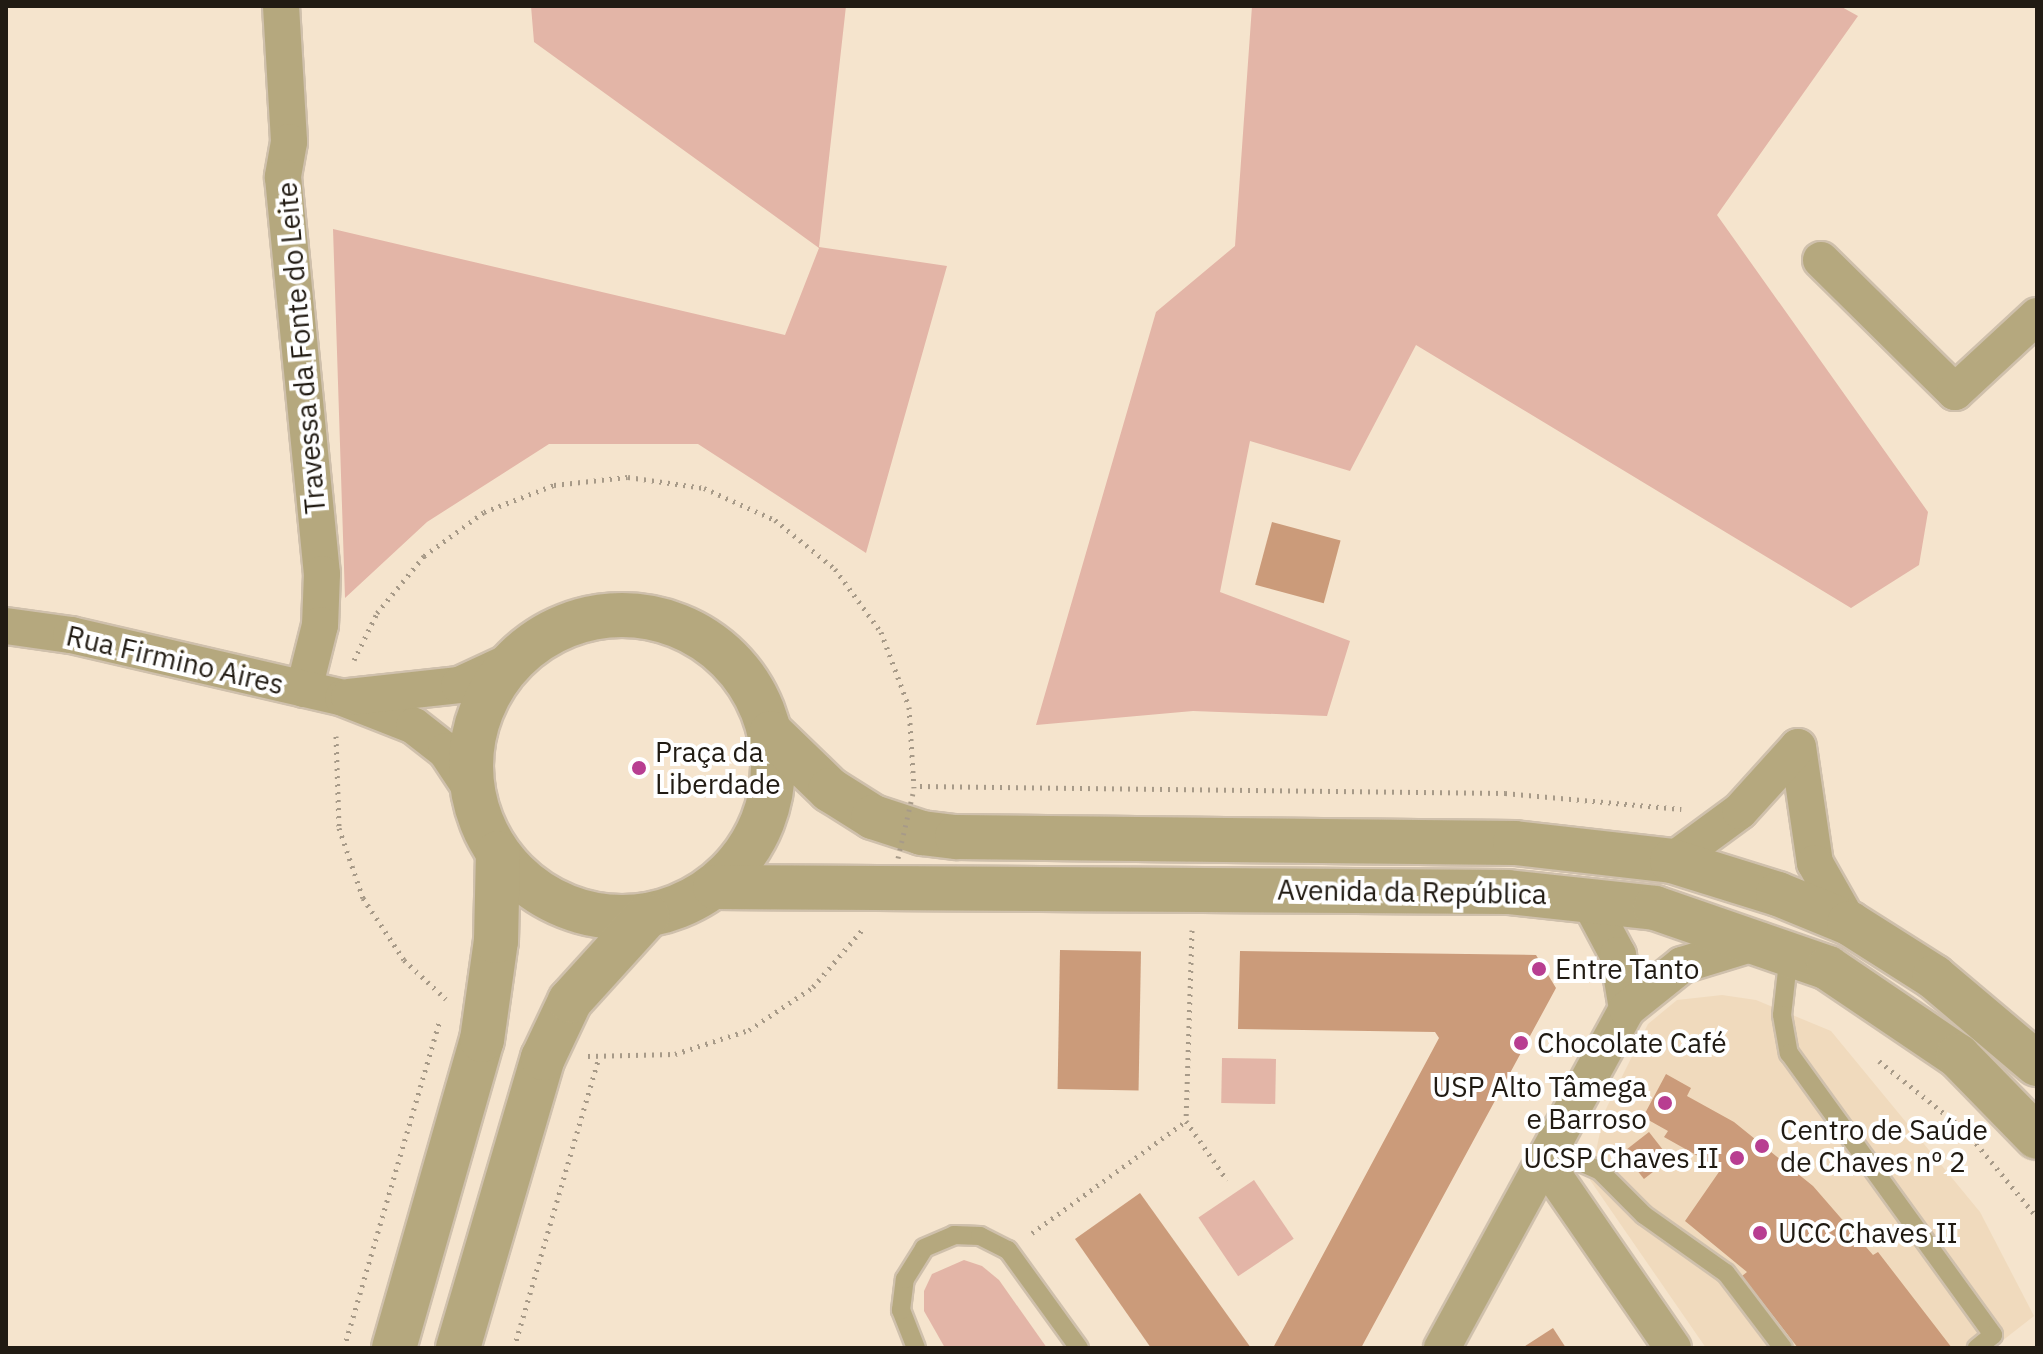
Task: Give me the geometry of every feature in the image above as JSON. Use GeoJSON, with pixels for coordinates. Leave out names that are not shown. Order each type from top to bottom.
{"type":"FeatureCollection","features":[{"type":"Feature","properties":{"kind":"street","name":"Travessa da Fonte do Leite"},"geometry":{"type":"LineString","coordinates":[[281,6],[289,142],[283,177],[322,574],[320,625],[304,689]]}},
{"type":"Feature","properties":{"kind":"street"},"geometry":{"type":"LineString","coordinates":[[1821,260],[1955,392],[2037,316]]}},
{"type":"Feature","properties":{"kind":"street"},"geometry":{"type":"LineString","coordinates":[[594,616],[656,619],[686,627],[725,653],[754,689],[771,733],[774,776],[765,818],[745,856],[715,887],[682,906],[647,916],[604,917],[563,906],[527,885],[498,853],[473,792],[446,751],[414,726],[343,698],[459,685],[513,660],[550,632],[594,616]]}},
{"type":"Feature","properties":{"kind":"street","name":"Rua Firmino Aires"},"geometry":{"type":"LineString","coordinates":[[6,626],[71,635],[343,698]]}},
{"type":"Feature","properties":{"kind":"street"},"geometry":{"type":"LineString","coordinates":[[473,792],[472,744],[486,699],[513,660]]}},
{"type":"Feature","properties":{"kind":"street","name":"Avenida da República"},"geometry":{"type":"LineString","coordinates":[[771,733],[830,790],[873,817],[922,833],[957,837],[1515,843],[1672,861],[1778,894],[1849,923],[1934,977],[2037,1064]]}},
{"type":"Feature","properties":{"kind":"street"},"geometry":{"type":"LineString","coordinates":[[1672,861],[1740,811],[1798,747],[1815,863],[1849,923]]}},
{"type":"Feature","properties":{"kind":"street"},"geometry":{"type":"LineString","coordinates":[[394,1348],[482,1040],[496,941],[498,853]]}},
{"type":"Feature","properties":{"kind":"street","name":"Avenida da República"},"geometry":{"type":"LineString","coordinates":[[715,887],[1193,889],[1587,897],[1655,908],[1775,946],[1828,968],[1907,1017],[1958,1056],[2037,1137]]}},
{"type":"Feature","properties":{"kind":"street"},"geometry":{"type":"LineString","coordinates":[[1587,897],[1618,955],[1627,1009]]}},
{"type":"Feature","properties":{"kind":"street"},"geometry":{"type":"LineString","coordinates":[[458,1348],[543,1058],[570,1001],[647,916]]}},
{"type":"Feature","properties":{"kind":"street"},"geometry":{"type":"LineString","coordinates":[[1442,1348],[1627,1009],[1682,965],[1775,946]]}},
{"type":"Feature","properties":{"kind":"street"},"geometry":{"type":"LineString","coordinates":[[1544,1161],[1673,1348]]}},
{"type":"Feature","properties":{"kind":"lane"},"geometry":{"type":"LineString","coordinates":[[1775,946],[1789,1053],[1993,1335],[1977,1348]]}},
{"type":"Feature","properties":{"kind":"lane"},"geometry":{"type":"LineString","coordinates":[[1544,1161],[1569,1157],[1600,1171],[1644,1215],[1726,1273],[1783,1348]]}},
{"type":"Feature","properties":{"kind":"lane"},"geometry":{"type":"LineString","coordinates":[[916,1348],[901,1310],[905,1279],[924,1248],[954,1235],[980,1236],[1008,1250],[1079,1348]]}},
{"type":"Feature","properties":{"kind":"path"},"geometry":{"type":"LineString","coordinates":[[333,753],[343,698],[377,613],[424,556],[484,512],[554,485],[598,480],[628,477],[704,488],[775,520],[835,569],[881,632],[909,707],[913,793],[898,858]]}},
{"type":"Feature","properties":{"kind":"path"},"geometry":{"type":"LineString","coordinates":[[1193,889],[1186,1121],[1227,1180]]}},
{"type":"Feature","properties":{"kind":"path"},"geometry":{"type":"LineString","coordinates":[[344,1348],[446,998]]}},
{"type":"Feature","properties":{"kind":"path"},"geometry":{"type":"LineString","coordinates":[[514,1348],[599,1058]]}},
{"type":"Feature","properties":{"kind":"path"},"geometry":{"type":"LineString","coordinates":[[1879,1061],[1966,1131],[2037,1217]]}},
{"type":"Feature","properties":{"kind":"path"},"geometry":{"type":"LineString","coordinates":[[1008,1250],[1186,1121]]}},
{"type":"Feature","properties":{"kind":"shaded area"},"geometry":{"type":"Polygon","coordinates":[[[531,6],[846,6],[819,247],[947,266],[866,553],[698,444],[549,444],[427,522],[345,598],[333,229],[785,335],[819,248],[534,42],[531,6]]]}},
{"type":"Feature","properties":{"kind":"shaded area"},"geometry":{"type":"Polygon","coordinates":[[[1252,6],[1840,6],[1858,16],[1717,215],[1928,512],[1919,565],[1851,608],[1416,345],[1350,471],[1250,441],[1220,592],[1350,641],[1327,716],[1193,711],[1036,725],[1156,312],[1235,246],[1252,6]]]}},
{"type":"Feature","properties":{"kind":"shaded area","name":"Centro de Saúde de Chaves nº 2"},"geometry":{"type":"Polygon","coordinates":[[[1722,995],[1756,1000],[1831,1031],[1980,1212],[2034,1316],[1993,1348],[1706,1348],[1590,1180],[1604,1113],[1648,1024],[1677,1000],[1722,995]]]}},
{"type":"Feature","properties":{"kind":"shaded area"},"geometry":{"type":"Polygon","coordinates":[[[1222,1058],[1276,1059],[1275,1104],[1221,1103],[1222,1058]]]}},
{"type":"Feature","properties":{"kind":"shaded area"},"geometry":{"type":"Polygon","coordinates":[[[1254,1180],[1294,1239],[1238,1276],[1198,1217],[1254,1180]]]}},
{"type":"Feature","properties":{"kind":"shaded area"},"geometry":{"type":"Polygon","coordinates":[[[964,1260],[982,1266],[999,1280],[1047,1348],[945,1348],[924,1311],[924,1291],[932,1274],[964,1260]]]}},
{"type":"Feature","properties":{"kind":"building"},"geometry":{"type":"Polygon","coordinates":[[[1272,522],[1341,540],[1324,603],[1255,585],[1272,522]]]}},
{"type":"Feature","properties":{"kind":"building"},"geometry":{"type":"Polygon","coordinates":[[[1060,950],[1141,951],[1139,1090],[1058,1089],[1060,950]]]}},
{"type":"Feature","properties":{"kind":"building"},"geometry":{"type":"Polygon","coordinates":[[[1240,951],[1536,955],[1556,988],[1361,1348],[1273,1348],[1439,1038],[1435,1032],[1238,1029],[1240,951]]]}},
{"type":"Feature","properties":{"kind":"building"},"geometry":{"type":"Polygon","coordinates":[[[1666,1074],[1691,1088],[1687,1096],[1734,1122],[1813,1186],[1873,1255],[1878,1252],[1952,1348],[1798,1348],[1742,1276],[1747,1272],[1685,1221],[1721,1169],[1664,1137],[1668,1131],[1643,1117],[1666,1074]]]}},
{"type":"Feature","properties":{"kind":"building"},"geometry":{"type":"Polygon","coordinates":[[[1649,1132],[1670,1159],[1644,1179],[1623,1152],[1649,1132]]]}},
{"type":"Feature","properties":{"kind":"building"},"geometry":{"type":"Polygon","coordinates":[[[1140,1193],[1251,1348],[1151,1348],[1075,1239],[1140,1193]]]}},
{"type":"Feature","properties":{"kind":"building"},"geometry":{"type":"Polygon","coordinates":[[[1553,1328],[1566,1348],[1522,1348],[1553,1328]]]}},
{"type":"Feature","properties":{"kind":"place","name":"Praça da Liberdade"},"geometry":{"type":"Point","coordinates":[639,768]}},
{"type":"Feature","properties":{"kind":"place","name":"Entre Tanto"},"geometry":{"type":"Point","coordinates":[1539,969]}},
{"type":"Feature","properties":{"kind":"place","name":"Chocolate Café"},"geometry":{"type":"Point","coordinates":[1521,1043]}},
{"type":"Feature","properties":{"kind":"place","name":"USP Alto Tâmega e Barroso"},"geometry":{"type":"Point","coordinates":[1665,1103]}},
{"type":"Feature","properties":{"kind":"place","name":"Centro de Saúde de Chaves nº 2"},"geometry":{"type":"Point","coordinates":[1762,1146]}},
{"type":"Feature","properties":{"kind":"place","name":"UCSP Chaves II"},"geometry":{"type":"Point","coordinates":[1737,1158]}},
{"type":"Feature","properties":{"kind":"place","name":"UCC Chaves II"},"geometry":{"type":"Point","coordinates":[1760,1233]}}]}
